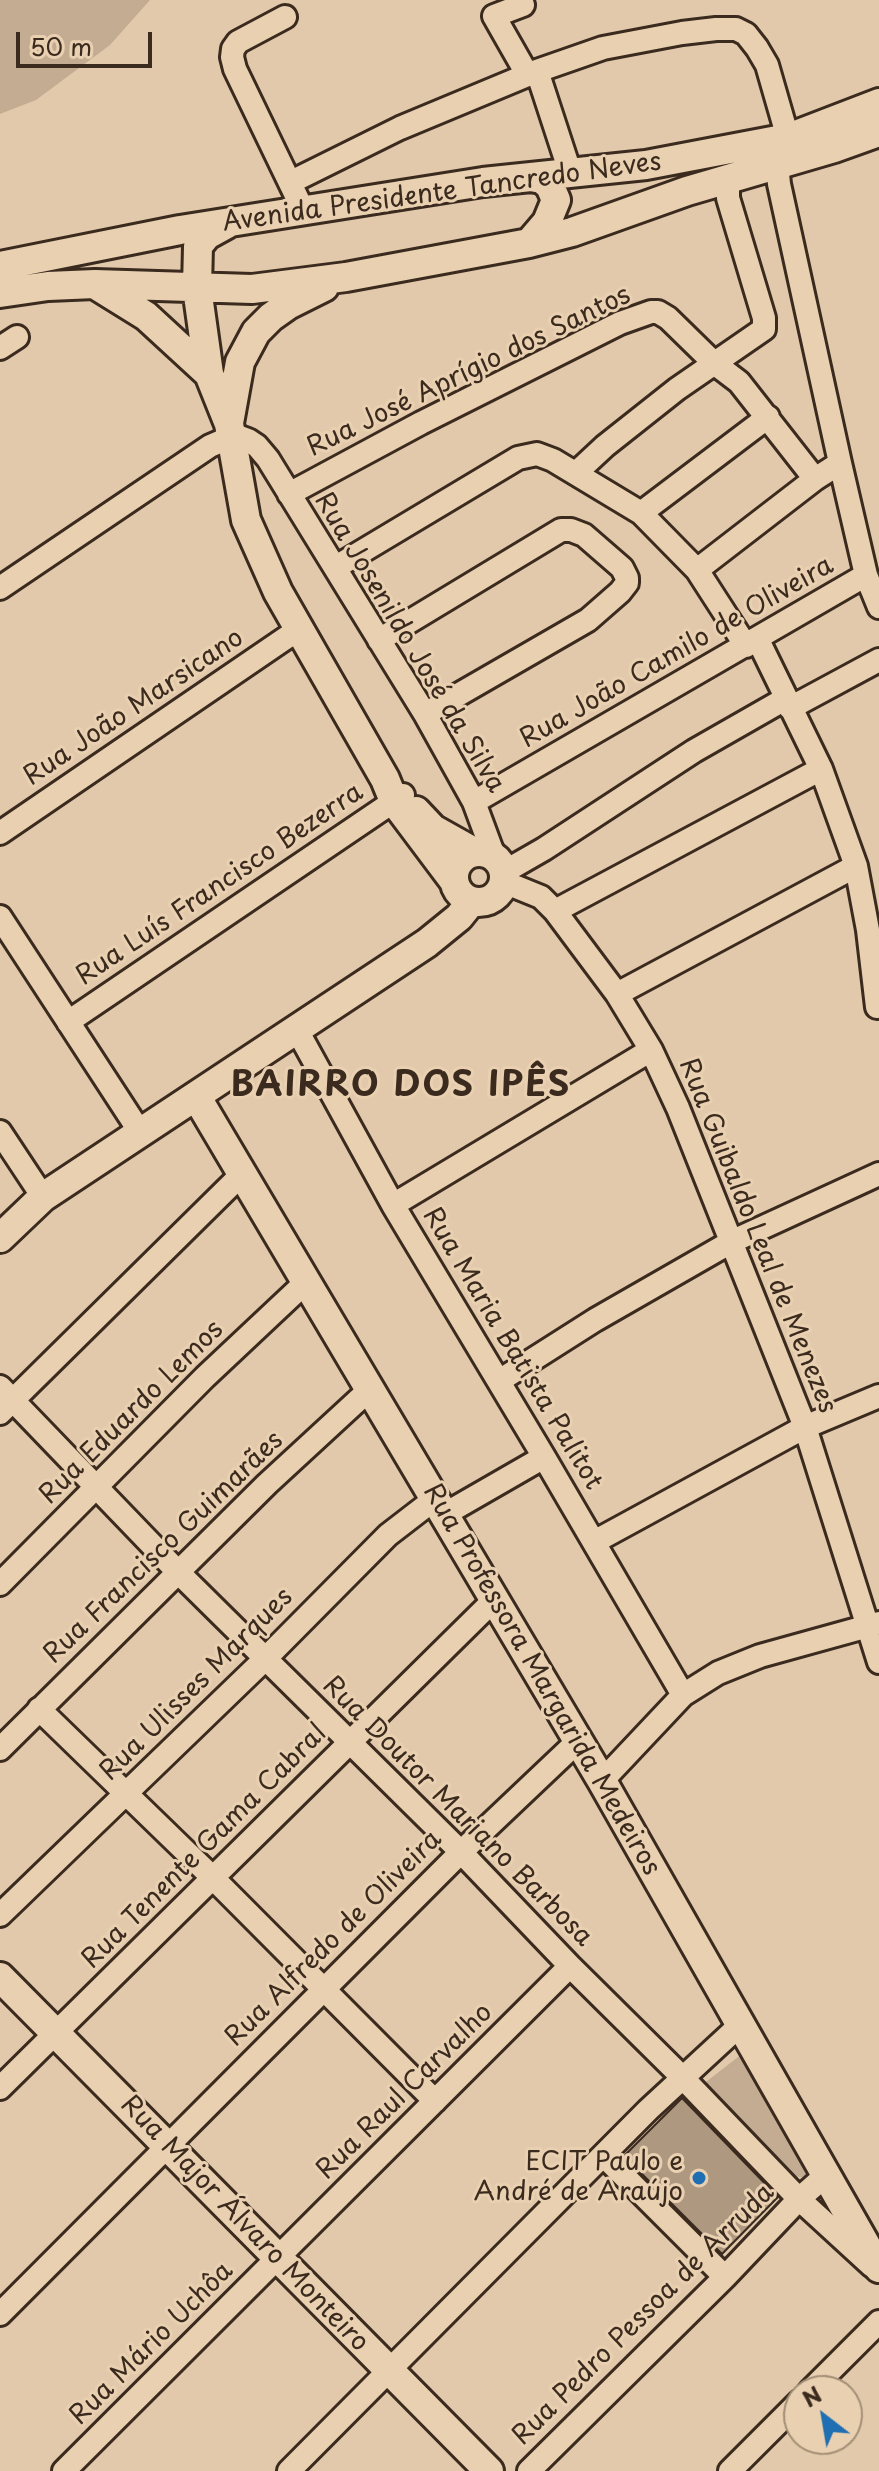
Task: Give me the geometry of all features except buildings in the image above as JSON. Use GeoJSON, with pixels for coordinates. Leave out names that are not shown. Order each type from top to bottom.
{"type":"FeatureCollection","features":[{"type":"Feature","properties":{"kind":"main road","name":"Avenida Presidente Tancredo Neves"},"geometry":{"type":"LineString","coordinates":[[0,266],[303,210],[483,182],[646,165],[788,138],[879,103]]}},
{"type":"Feature","properties":{"kind":"main road","name":"Avenida Presidente Tancredo Neves"},"geometry":{"type":"LineString","coordinates":[[0,293],[48,286],[95,284],[252,289],[346,277],[572,232],[687,191],[879,132]]}},
{"type":"Feature","properties":{"kind":"main road"},"geometry":{"type":"LineString","coordinates":[[529,243],[547,222],[556,200],[550,186],[542,179],[530,177]]}},
{"type":"Feature","properties":{"kind":"main road"},"geometry":{"type":"LineString","coordinates":[[232,222],[207,235],[198,246],[197,288],[209,374],[230,431],[246,520],[299,629],[394,791],[463,891],[482,903],[500,892],[494,866],[433,829],[394,791]]}},
{"type":"Feature","properties":{"kind":"main road"},"geometry":{"type":"LineString","coordinates":[[230,431],[240,362],[256,332],[288,305],[346,277]]}},
{"type":"Feature","properties":{"kind":"main road"},"geometry":{"type":"LineString","coordinates":[[95,284],[146,316],[209,374]]}},
{"type":"Feature","properties":{"kind":"main road"},"geometry":{"type":"LineString","coordinates":[[0,1238],[43,1197],[446,929],[463,891],[454,871],[459,862],[494,866]]}},
{"type":"Feature","properties":{"kind":"main road","name":"Rua Professora Margarida Medeiros"},"geometry":{"type":"LineString","coordinates":[[196,1096],[602,1781],[879,2270]]}},
{"type":"Feature","properties":{"kind":"main road","name":"Rua Major Álvaro Monteiro"},"geometry":{"type":"LineString","coordinates":[[0,1977],[489,2471]]}},
{"type":"Feature","properties":{"kind":"street"},"geometry":{"type":"LineString","coordinates":[[521,0],[523,5],[494,16],[532,72],[570,172]]}},
{"type":"Feature","properties":{"kind":"street"},"geometry":{"type":"LineString","coordinates":[[285,17],[238,42],[232,57],[303,210]]}},
{"type":"Feature","properties":{"kind":"street"},"geometry":{"type":"LineString","coordinates":[[291,182],[400,128],[532,72],[603,48],[682,33],[736,29],[746,34],[767,65],[788,138]]}},
{"type":"Feature","properties":{"kind":"street"},"geometry":{"type":"LineString","coordinates":[[777,165],[840,463],[866,575],[879,607]]}},
{"type":"Feature","properties":{"kind":"street"},"geometry":{"type":"LineString","coordinates":[[576,473],[636,421],[714,363],[761,333],[765,325],[728,198],[728,178]]}},
{"type":"Feature","properties":{"kind":"street","name":"Rua José Aprígio dos Santos"},"geometry":{"type":"LineString","coordinates":[[289,494],[421,423],[606,330],[645,313],[658,312],[739,382],[815,479]]}},
{"type":"Feature","properties":{"kind":"street"},"geometry":{"type":"LineString","coordinates":[[641,513],[768,417]]}},
{"type":"Feature","properties":{"kind":"street"},"geometry":{"type":"LineString","coordinates":[[0,588],[230,431]]}},
{"type":"Feature","properties":{"kind":"street","name":"Rua Josenildo José da Silva"},"geometry":{"type":"LineString","coordinates":[[230,431],[257,446],[268,459],[336,567],[474,802],[494,866]]}},
{"type":"Feature","properties":{"kind":"street"},"geometry":{"type":"LineString","coordinates":[[336,567],[526,455],[537,454],[553,460],[641,513],[697,570],[752,643],[821,769],[856,866],[868,930],[877,1007]]}},
{"type":"Feature","properties":{"kind":"street"},"geometry":{"type":"LineString","coordinates":[[697,570],[840,463]]}},
{"type":"Feature","properties":{"kind":"street"},"geometry":{"type":"LineString","coordinates":[[379,640],[565,529],[584,535],[622,568],[627,583],[588,620],[425,714]]}},
{"type":"Feature","properties":{"kind":"street","name":"Rua João Camilo de Oliveira"},"geometry":{"type":"LineString","coordinates":[[474,802],[866,575]]}},
{"type":"Feature","properties":{"kind":"street","name":"Rua João Marsicano"},"geometry":{"type":"LineString","coordinates":[[0,833],[299,629]]}},
{"type":"Feature","properties":{"kind":"street"},"geometry":{"type":"LineString","coordinates":[[494,866],[544,849],[694,751],[879,660]]}},
{"type":"Feature","properties":{"kind":"street"},"geometry":{"type":"LineString","coordinates":[[555,911],[821,769]]}},
{"type":"Feature","properties":{"kind":"street","name":"Rua Luís Francisco Bezerra"},"geometry":{"type":"LineString","coordinates":[[68,1022],[394,791]]}},
{"type":"Feature","properties":{"kind":"street","name":"Rua Guibaldo Leal de Menezes"},"geometry":{"type":"LineString","coordinates":[[494,866],[541,897],[555,911],[617,994],[651,1050],[678,1108],[805,1427],[874,1625],[879,1662]]}},
{"type":"Feature","properties":{"kind":"street"},"geometry":{"type":"LineString","coordinates":[[617,994],[856,866]]}},
{"type":"Feature","properties":{"kind":"street"},"geometry":{"type":"LineString","coordinates":[[0,917],[140,1132]]}},
{"type":"Feature","properties":{"kind":"street","name":"Rua Maria Batista Palitot"},"geometry":{"type":"LineString","coordinates":[[297,1030],[393,1205],[683,1695]]}},
{"type":"Feature","properties":{"kind":"street"},"geometry":{"type":"LineString","coordinates":[[393,1205],[651,1050]]}},
{"type":"Feature","properties":{"kind":"street"},"geometry":{"type":"LineString","coordinates":[[0,1132],[43,1197]]}},
{"type":"Feature","properties":{"kind":"street"},"geometry":{"type":"LineString","coordinates":[[4,1400],[242,1174]]}},
{"type":"Feature","properties":{"kind":"street"},"geometry":{"type":"LineString","coordinates":[[499,1381],[595,1320],[731,1242],[879,1174]]}},
{"type":"Feature","properties":{"kind":"street","name":"Rua Eduardo Lemos"},"geometry":{"type":"LineString","coordinates":[[0,1584],[205,1377],[305,1283]]}},
{"type":"Feature","properties":{"kind":"street","name":"Rua Francisco Guimarães"},"geometry":{"type":"LineString","coordinates":[[0,1749],[267,1484],[369,1390]]}},
{"type":"Feature","properties":{"kind":"street"},"geometry":{"type":"LineString","coordinates":[[594,1542],[805,1427],[879,1396]]}},
{"type":"Feature","properties":{"kind":"street","name":"Rua Doutor Mariano Barbosa"},"geometry":{"type":"LineString","coordinates":[[4,1400],[461,1852],[799,2199],[879,2270]]}},
{"type":"Feature","properties":{"kind":"street","name":"Rua Ulisses Marques"},"geometry":{"type":"LineString","coordinates":[[0,1915],[127,1795],[388,1535],[440,1506],[544,1457]]}},
{"type":"Feature","properties":{"kind":"street","name":"Rua Tenente Gama Cabral"},"geometry":{"type":"LineString","coordinates":[[0,2088],[495,1599]]}},
{"type":"Feature","properties":{"kind":"street"},"geometry":{"type":"LineString","coordinates":[[602,1781],[683,1695],[718,1673],[760,1656],[874,1625]]}},
{"type":"Feature","properties":{"kind":"street"},"geometry":{"type":"LineString","coordinates":[[39,1709],[435,2101]]}},
{"type":"Feature","properties":{"kind":"street","name":"Rua Alfredo de Oliveira"},"geometry":{"type":"LineString","coordinates":[[0,2314],[461,1852],[577,1742]]}},
{"type":"Feature","properties":{"kind":"street","name":"Rua Raul Carvalho"},"geometry":{"type":"LineString","coordinates":[[279,2258],[570,1966]]}},
{"type":"Feature","properties":{"kind":"street"},"geometry":{"type":"LineString","coordinates":[[289,2471],[682,2077],[739,2026]]}},
{"type":"Feature","properties":{"kind":"street"},"geometry":{"type":"LineString","coordinates":[[604,2156],[725,2277]]}},
{"type":"Feature","properties":{"kind":"street","name":"Rua Pedro Pessoa de Arruda"},"geometry":{"type":"LineString","coordinates":[[529,2471],[825,2176]]}},
{"type":"Feature","properties":{"kind":"street","name":"Rua Mário Uchôa"},"geometry":{"type":"LineString","coordinates":[[64,2471],[279,2258]]}},
{"type":"Feature","properties":{"kind":"street"},"geometry":{"type":"LineString","coordinates":[[826,2375],[879,2322]]}},
{"type":"Feature","properties":{"kind":"street"},"geometry":{"type":"LineString","coordinates":[[730,2471],[783,2418]]}},
{"type":"Feature","properties":{"kind":"shaded area"},"geometry":{"type":"Polygon","coordinates":[[[0,0],[150,0],[110,45],[36,100],[0,114],[0,0]]]}},
{"type":"Feature","properties":{"kind":"shaded area"},"geometry":{"type":"Polygon","coordinates":[[[747,2050],[817,2169],[808,2179],[791,2175],[702,2085],[747,2050]]]}},
{"type":"Feature","properties":{"kind":"place","name":"ECIT Paulo e André de Araújo"},"geometry":{"type":"Point","coordinates":[699,2178]}},
{"type":"Feature","properties":{"kind":"district","name":"BAIRRO DOS IPÊS"},"geometry":{"type":"Point","coordinates":[401,1087]}}]}
